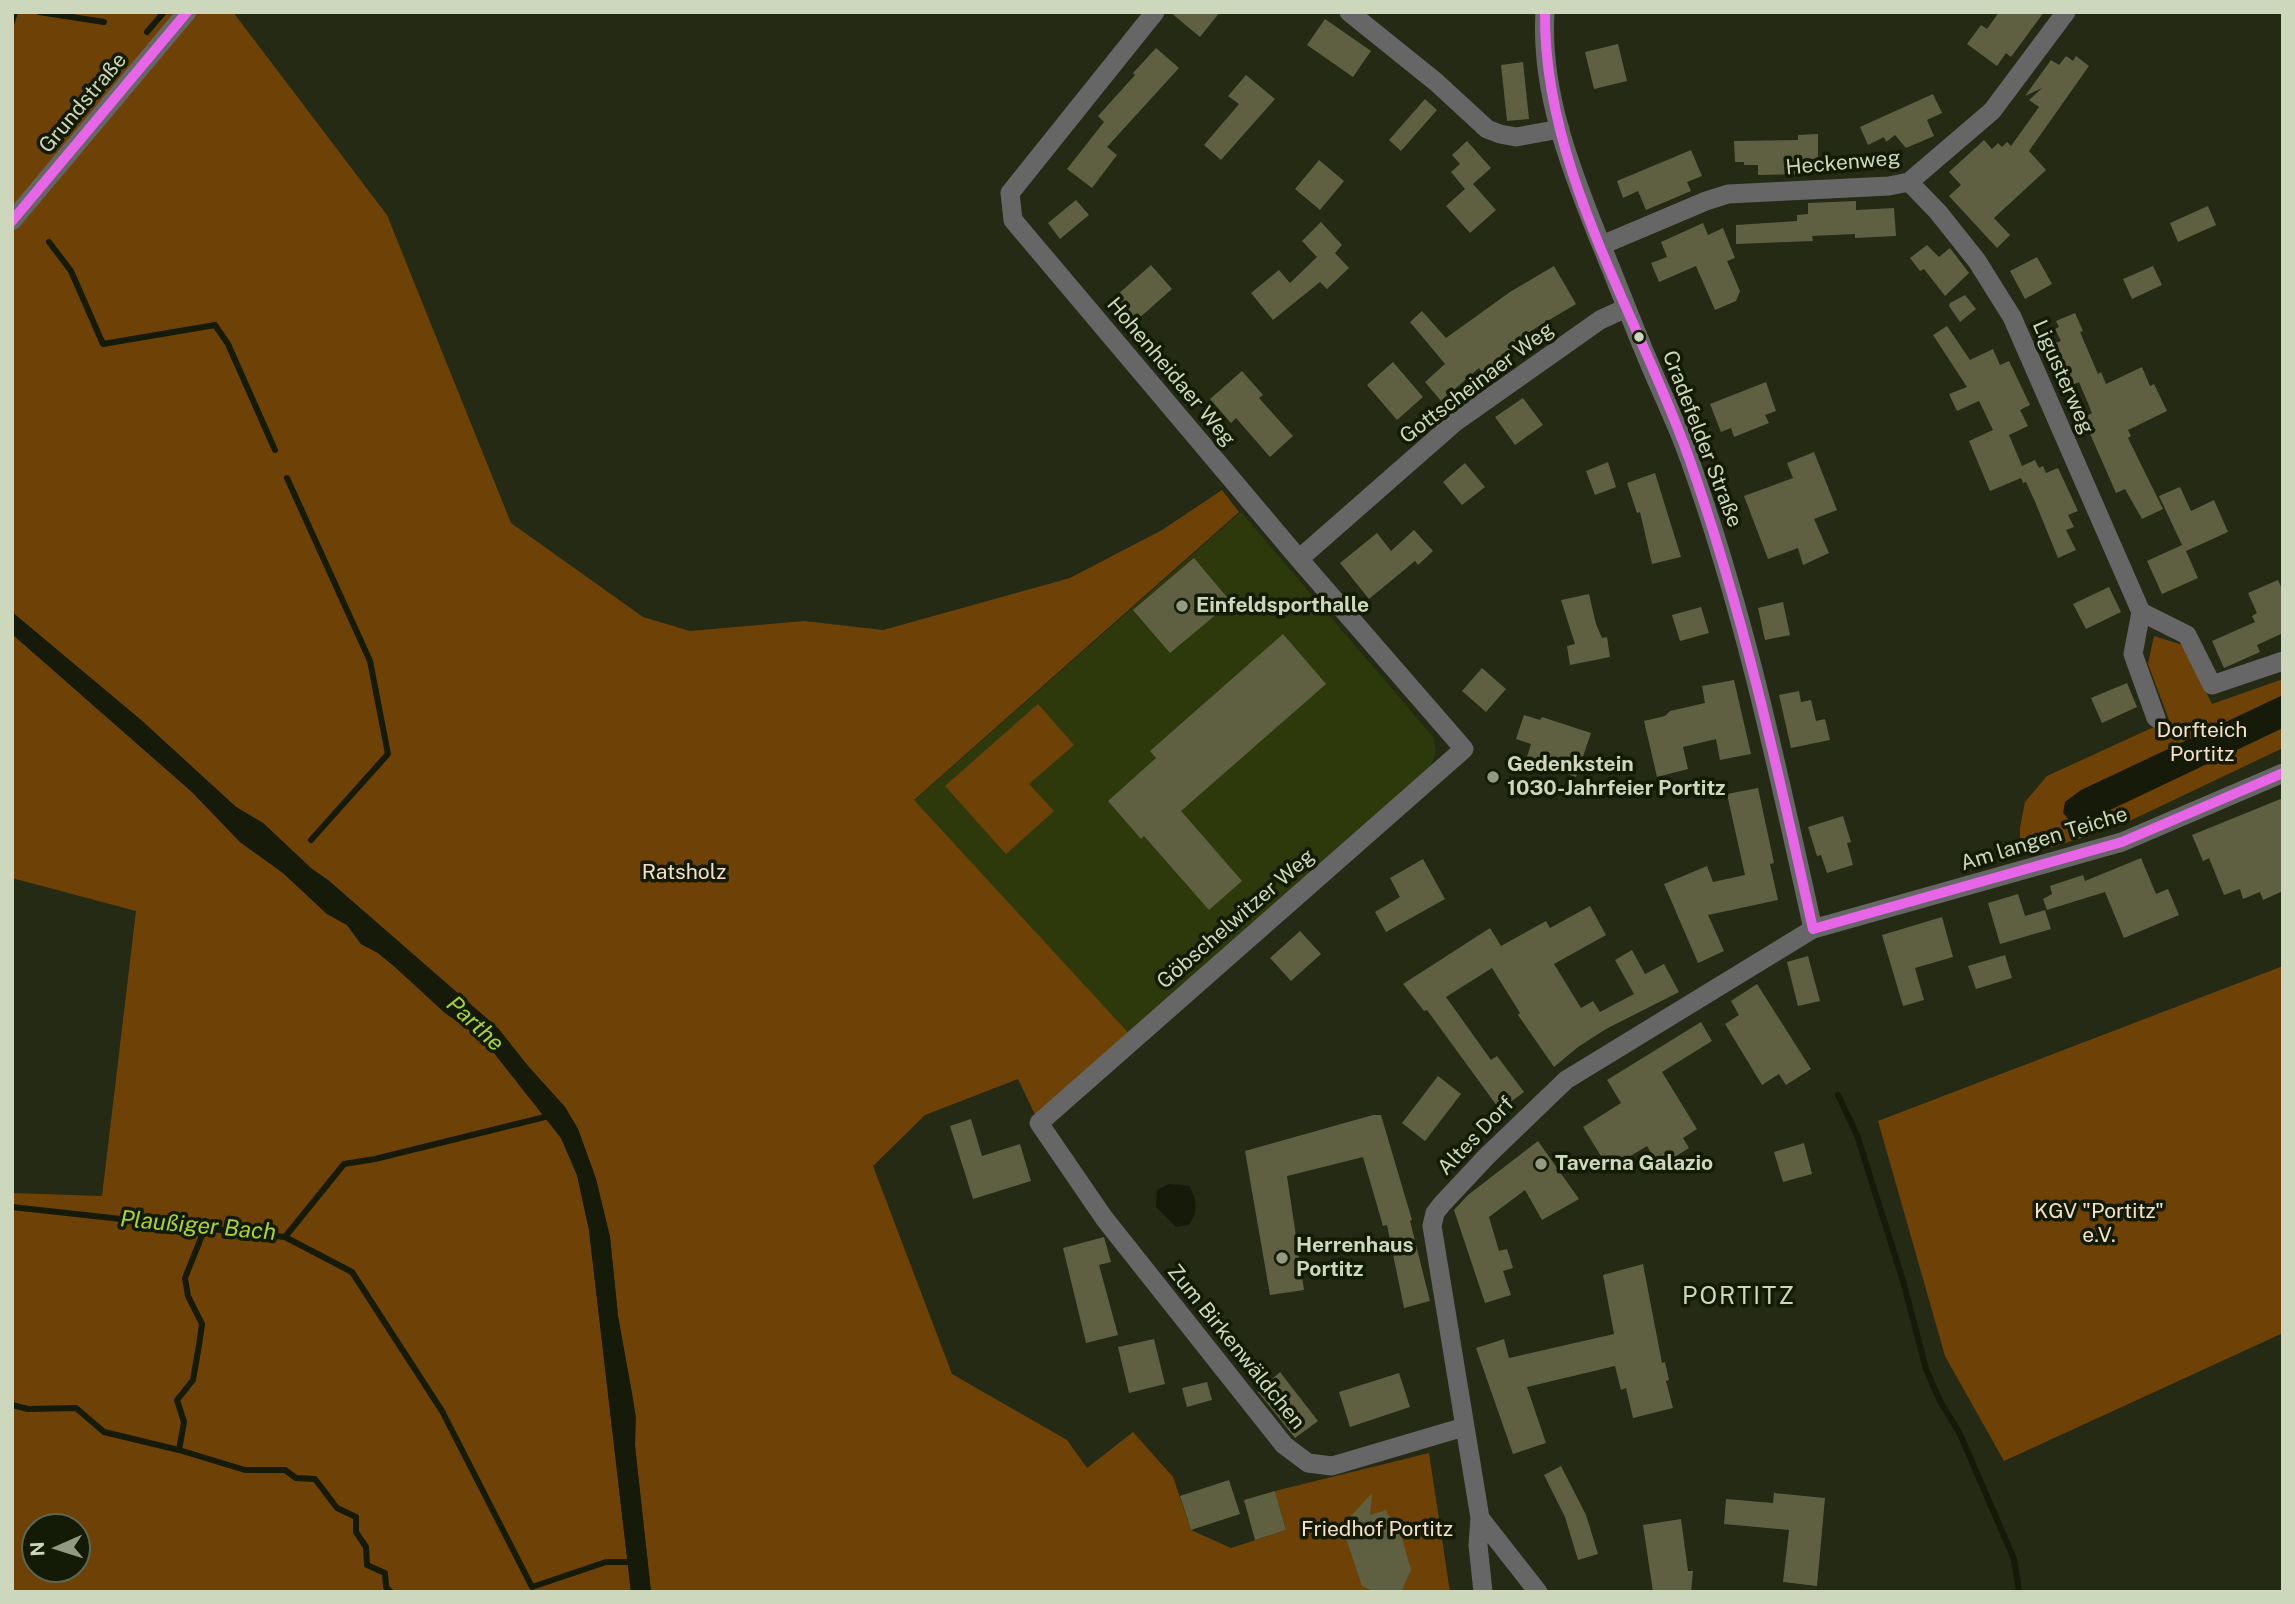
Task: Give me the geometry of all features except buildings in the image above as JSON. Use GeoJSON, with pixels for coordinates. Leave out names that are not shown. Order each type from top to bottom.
{"type":"FeatureCollection","features":[{"type":"Feature","properties":{"kind":"street","name":"Grundstraße"},"geometry":{"type":"LineString","coordinates":[[12,221],[187,12]]}},
{"type":"Feature","properties":{"kind":"street","name":"Hohenheidaer Weg"},"geometry":{"type":"LineString","coordinates":[[1154,12],[1010,193],[1013,220],[1464,750]]}},
{"type":"Feature","properties":{"kind":"street"},"geometry":{"type":"LineString","coordinates":[[1349,12],[1436,82],[1487,129],[1516,137],[1560,129]]}},
{"type":"Feature","properties":{"kind":"street","name":"Cradefelder Straße"},"geometry":{"type":"LineString","coordinates":[[1545,12],[1544,29],[1550,85],[1569,165],[1688,455],[1717,539],[1779,776],[1813,929]]}},
{"type":"Feature","properties":{"kind":"street","name":"Heckenweg"},"geometry":{"type":"LineString","coordinates":[[1602,245],[1728,194],[1889,186],[1909,182],[1992,111],[2066,12]]}},
{"type":"Feature","properties":{"kind":"street","name":"Ligusterweg"},"geometry":{"type":"LineString","coordinates":[[1909,182],[1938,212],[1977,261],[2012,317],[2141,612]]}},
{"type":"Feature","properties":{"kind":"street","name":"Gottscheinaer Weg"},"geometry":{"type":"LineString","coordinates":[[1299,559],[1454,423],[1600,320],[1626,309]]}},
{"type":"Feature","properties":{"kind":"street"},"geometry":{"type":"LineString","coordinates":[[2156,718],[2133,654],[2141,612],[2188,635],[2213,685],[2283,661]]}},
{"type":"Feature","properties":{"kind":"street","name":"Göbschelwitzer Weg"},"geometry":{"type":"LineString","coordinates":[[1039,1123],[1464,750]]}},
{"type":"Feature","properties":{"kind":"street","name":"Am langen Teiche"},"geometry":{"type":"LineString","coordinates":[[1813,929],[2122,842],[2283,773]]}},
{"type":"Feature","properties":{"kind":"street","name":"Altes Dorf"},"geometry":{"type":"LineString","coordinates":[[1483,1592],[1478,1545],[1480,1518],[1432,1226],[1435,1213],[1496,1146],[1566,1080],[1813,929]]}},
{"type":"Feature","properties":{"kind":"street","name":"Zum Birkenwäldchen"},"geometry":{"type":"LineString","coordinates":[[1039,1123],[1104,1218],[1284,1445],[1308,1463],[1332,1466],[1464,1427]]}},
{"type":"Feature","properties":{"kind":"street","name":"Altes Dorf"},"geometry":{"type":"LineString","coordinates":[[1480,1518],[1538,1592]]}},
{"type":"Feature","properties":{"kind":"shaded area"},"geometry":{"type":"Polygon","coordinates":[[[1241,512],[1434,738],[1436,753],[1430,767],[1041,1110],[899,814],[1241,512]]]}},
{"type":"Feature","properties":{"kind":"green space","name":"Ratsholz"},"geometry":{"type":"Polygon","coordinates":[[[12,12],[233,12],[387,215],[511,523],[643,617],[690,631],[804,621],[883,630],[1070,578],[1162,530],[1222,490],[1239,512],[914,800],[1134,1039],[1039,1123],[1018,1079],[925,1115],[873,1166],[952,1374],[1067,1440],[1087,1468],[1133,1432],[1173,1477],[1191,1530],[1231,1548],[1286,1530],[1275,1491],[1429,1453],[1450,1592],[651,1592],[635,1446],[634,1404],[618,1316],[610,1237],[596,1179],[578,1129],[565,1107],[498,1029],[312,869],[263,823],[236,807],[141,720],[12,612],[12,12]]]}},
{"type":"Feature","properties":{"kind":"green space"},"geometry":{"type":"Polygon","coordinates":[[[12,634],[192,792],[240,842],[283,873],[327,914],[347,925],[361,944],[378,953],[445,1013],[467,1028],[494,1053],[561,1138],[577,1175],[589,1230],[631,1592],[12,1592],[12,1193],[102,1196],[136,911],[12,878],[12,634]]]}},
{"type":"Feature","properties":{"kind":"green space","name":"Dorfteich Portitz"},"geometry":{"type":"Polygon","coordinates":[[[2154,636],[2183,645],[2212,704],[2283,679],[2283,748],[2121,825],[2053,847],[2020,849],[2020,828],[2025,802],[2047,776],[2169,720],[2148,664],[2154,636]]]}},
{"type":"Feature","properties":{"kind":"green space"},"geometry":{"type":"Polygon","coordinates":[[[1038,704],[1074,745],[1029,784],[1054,811],[1006,854],[945,786],[1038,704]]]}},
{"type":"Feature","properties":{"kind":"green space","name":"KGV \"Portitz\" e.V."},"geometry":{"type":"Polygon","coordinates":[[[2283,966],[2283,1333],[2004,1461],[1945,1356],[1878,1121],[2283,966]]]}},
{"type":"Feature","properties":{"kind":"water","name":"Parthe"},"geometry":{"type":"Polygon","coordinates":[[[12,612],[141,720],[236,807],[263,823],[312,869],[498,1028],[565,1107],[578,1129],[596,1179],[610,1237],[618,1316],[636,1417],[635,1446],[651,1592],[631,1592],[589,1230],[577,1175],[561,1138],[494,1053],[467,1028],[445,1013],[378,953],[361,944],[347,925],[327,914],[283,873],[240,842],[192,792],[12,634],[12,612]]]}},
{"type":"Feature","properties":{"kind":"water"},"geometry":{"type":"Polygon","coordinates":[[[2283,695],[2283,728],[2089,820],[2073,824],[2063,813],[2065,802],[2081,790],[2283,695]]]}},
{"type":"Feature","properties":{"kind":"water"},"geometry":{"type":"Polygon","coordinates":[[[1169,1184],[1189,1186],[1192,1191],[1196,1206],[1189,1225],[1176,1227],[1156,1207],[1157,1190],[1169,1184]]]}},
{"type":"Feature","properties":{"kind":"waterway"},"geometry":{"type":"LineString","coordinates":[[12,22],[15,12]]}},
{"type":"Feature","properties":{"kind":"waterway"},"geometry":{"type":"LineString","coordinates":[[39,12],[104,22]]}},
{"type":"Feature","properties":{"kind":"waterway"},"geometry":{"type":"LineString","coordinates":[[147,32],[164,12]]}},
{"type":"Feature","properties":{"kind":"waterway"},"geometry":{"type":"LineString","coordinates":[[49,242],[71,271],[103,344],[215,325],[228,344],[275,450]]}},
{"type":"Feature","properties":{"kind":"waterway"},"geometry":{"type":"LineString","coordinates":[[287,478],[370,661],[388,754],[311,840]]}},
{"type":"Feature","properties":{"kind":"waterway"},"geometry":{"type":"LineString","coordinates":[[1838,1095],[1857,1135],[1903,1281],[1926,1369],[1940,1401],[1960,1434],[2014,1559],[2019,1592]]}},
{"type":"Feature","properties":{"kind":"waterway","name":"Plaußiger Bach"},"geometry":{"type":"LineString","coordinates":[[12,1207],[285,1237],[344,1164],[375,1159],[553,1115]]}},
{"type":"Feature","properties":{"kind":"waterway"},"geometry":{"type":"LineString","coordinates":[[12,1405],[28,1409],[76,1408],[104,1432],[179,1450],[184,1422],[177,1400],[193,1380],[202,1324],[188,1296],[185,1278],[205,1228]]}},
{"type":"Feature","properties":{"kind":"waterway"},"geometry":{"type":"LineString","coordinates":[[285,1237],[352,1272],[442,1411],[532,1587],[606,1562],[633,1562]]}},
{"type":"Feature","properties":{"kind":"waterway"},"geometry":{"type":"LineString","coordinates":[[179,1450],[245,1470],[285,1470],[296,1478],[315,1479],[337,1508],[356,1517],[356,1532],[366,1547],[367,1565],[385,1573],[386,1587],[391,1592]]}},
{"type":"Feature","properties":{"kind":"transit line"},"geometry":{"type":"LineString","coordinates":[[12,221],[187,12]]}},
{"type":"Feature","properties":{"kind":"transit line"},"geometry":{"type":"LineString","coordinates":[[1545,12],[1549,70],[1559,128],[1597,240],[1668,404],[1708,516],[1743,632],[1813,929]]}},
{"type":"Feature","properties":{"kind":"transit line"},"geometry":{"type":"LineString","coordinates":[[1813,929],[2122,842],[2283,773]]}},
{"type":"Feature","properties":{"kind":"place","name":"Einfeldsporthalle"},"geometry":{"type":"Point","coordinates":[1182,606]}},
{"type":"Feature","properties":{"kind":"place","name":"Gedenkstein 1030-Jahrfeier Portitz"},"geometry":{"type":"Point","coordinates":[1493,777]}},
{"type":"Feature","properties":{"kind":"place","name":"Taverna Galazio"},"geometry":{"type":"Point","coordinates":[1541,1164]}},
{"type":"Feature","properties":{"kind":"place","name":"Herrenhaus Portitz"},"geometry":{"type":"Point","coordinates":[1282,1258]}},
{"type":"Feature","properties":{"kind":"district","name":"PORTITZ"},"geometry":{"type":"Point","coordinates":[1739,1297]}},
{"type":"Feature","properties":{"kind":"park label","name":"Friedhof Portitz"},"geometry":{"type":"Point","coordinates":[1377,1530]}}]}
